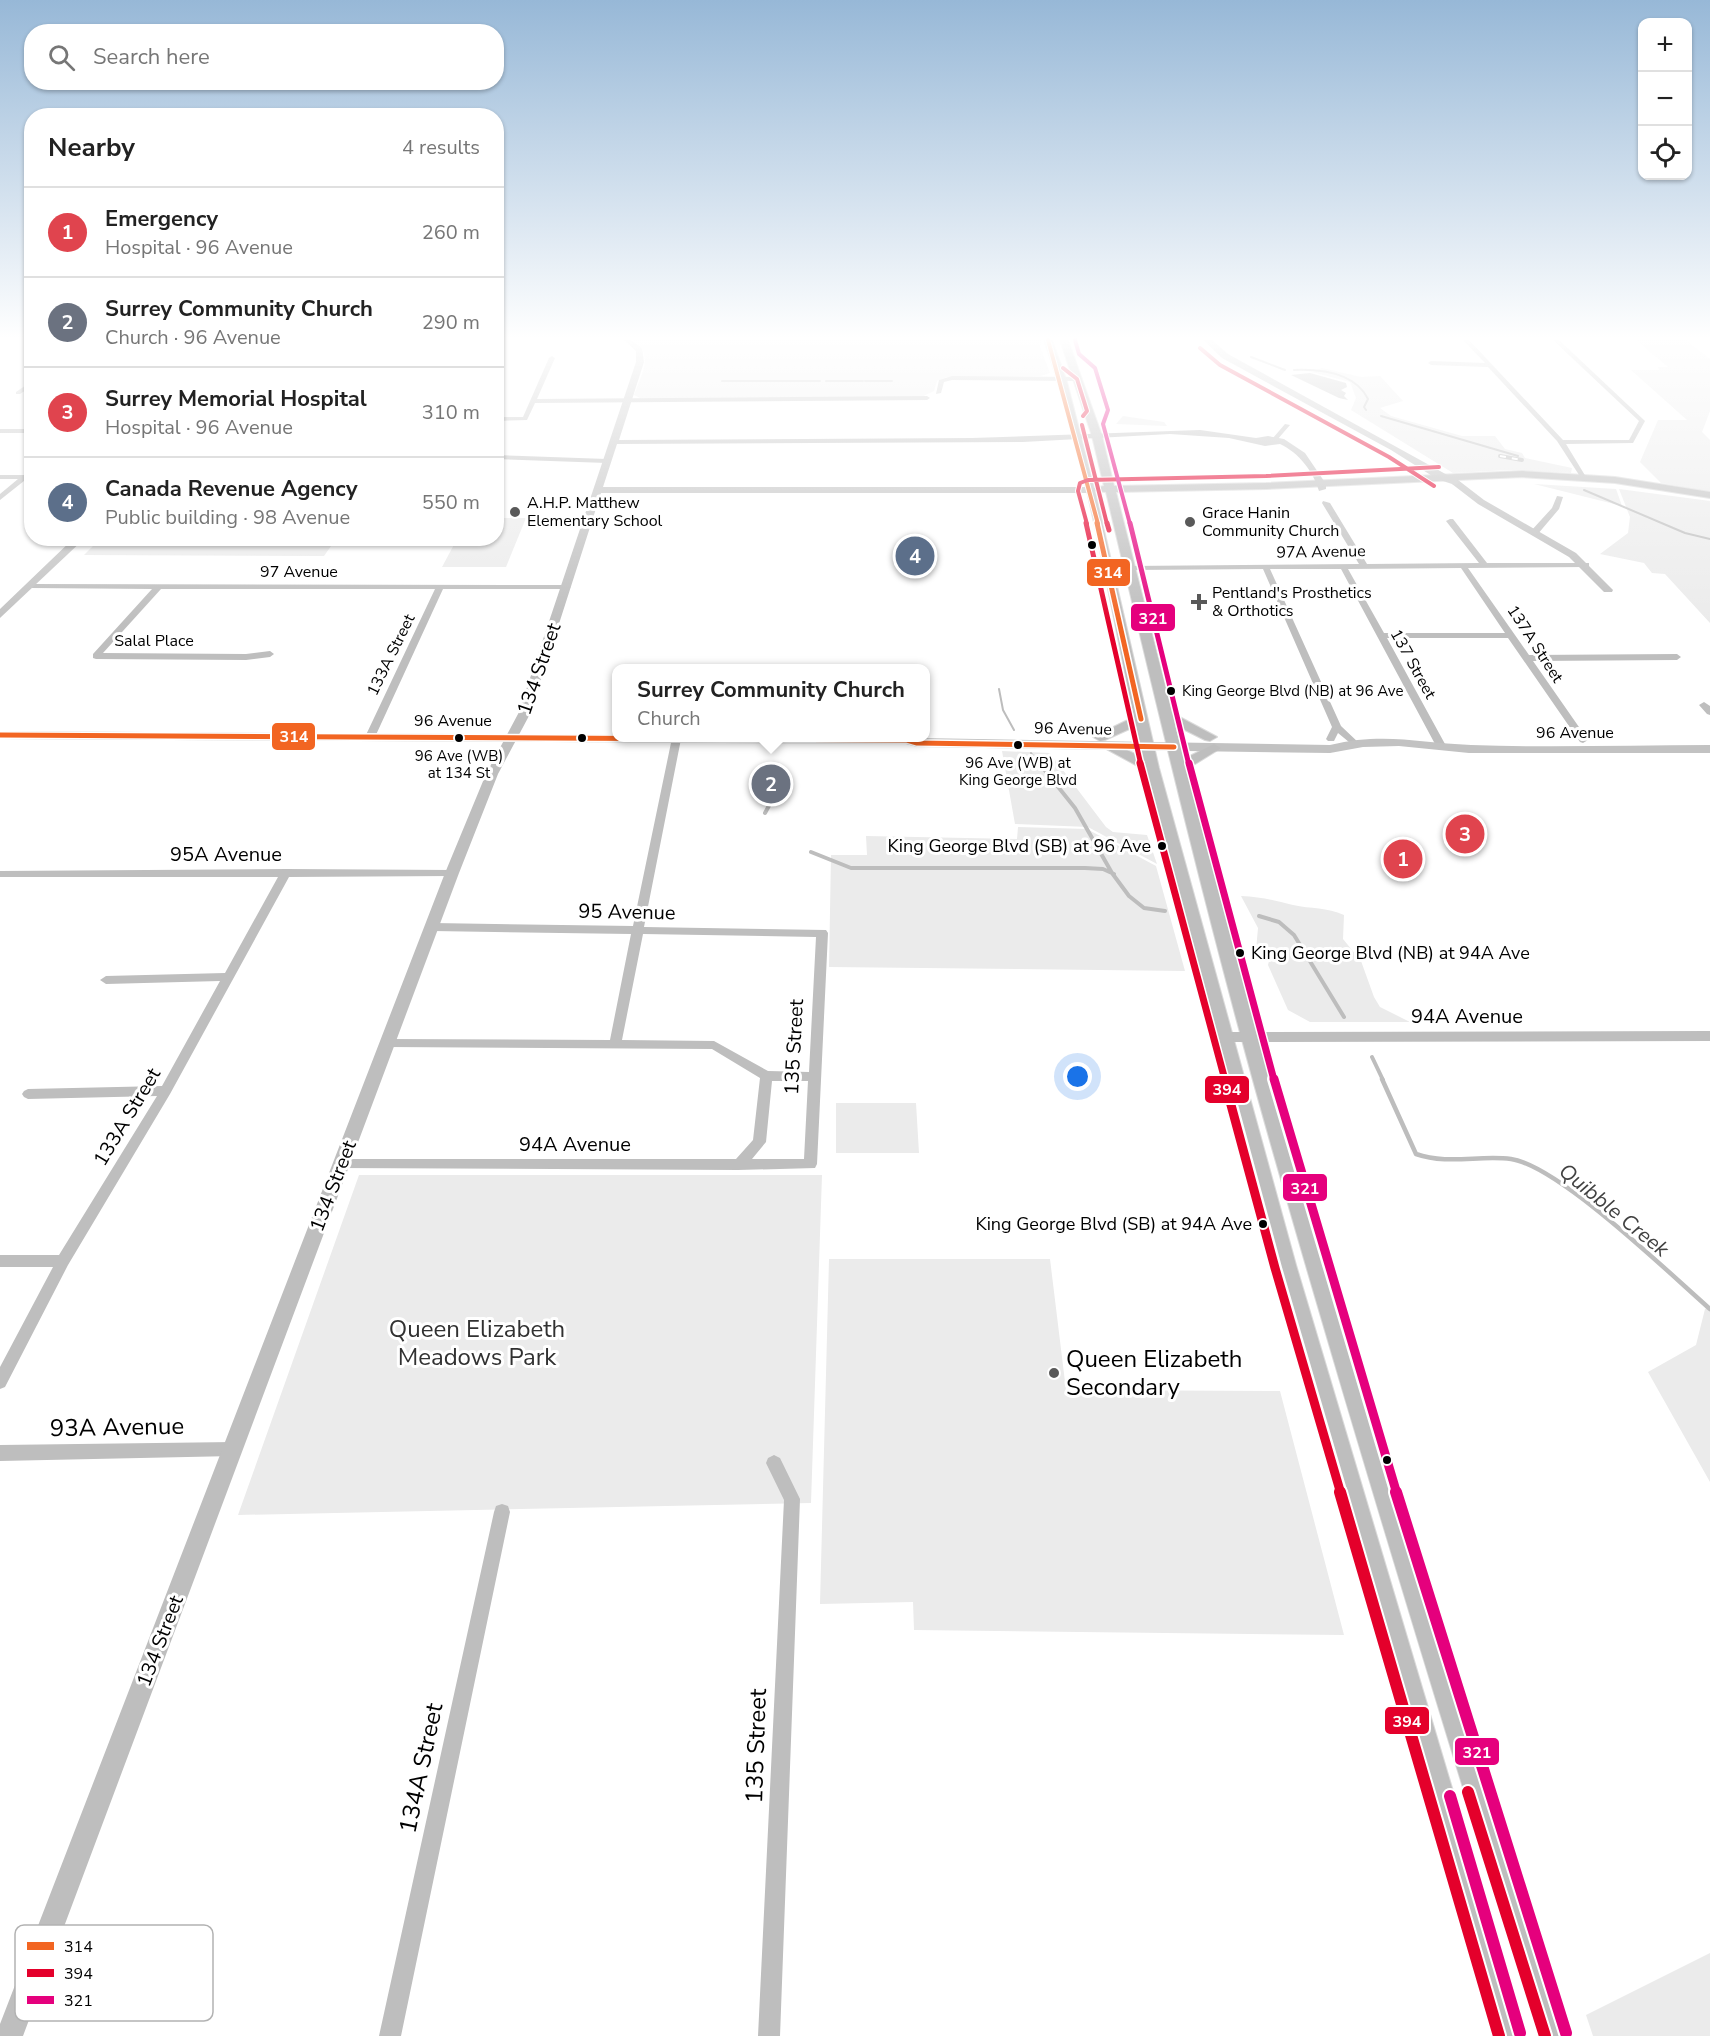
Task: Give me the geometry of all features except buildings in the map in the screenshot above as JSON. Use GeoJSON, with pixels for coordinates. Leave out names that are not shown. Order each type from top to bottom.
{"type":"FeatureCollection","features":[{"type":"Feature","properties":{"kind":"main road"},"geometry":{"type":"LineString","coordinates":[[1096,435],[1166,715],[1152,768],[1317,1382],[1510,2036]]}},
{"type":"Feature","properties":{"kind":"main road"},"geometry":{"type":"LineString","coordinates":[[1370,435],[1440,477]]}},
{"type":"Feature","properties":{"kind":"main road"},"geometry":{"type":"LineString","coordinates":[[1389,435],[1404,443],[1454,479]]}},
{"type":"Feature","properties":{"kind":"main road"},"geometry":{"type":"LineString","coordinates":[[1075,437],[1107,560],[1114,603],[1141,719],[1179,767],[1284,1157],[1363,1419],[1556,2036]]}},
{"type":"Feature","properties":{"kind":"main road"},"geometry":{"type":"LineString","coordinates":[[1088,490],[1147,493],[1522,474],[1583,477],[1710,497]]}},
{"type":"Feature","properties":{"kind":"main road"},"geometry":{"type":"LineString","coordinates":[[1111,491],[1319,486],[1440,477],[1571,482],[1710,497]]}},
{"type":"Feature","properties":{"kind":"main road"},"geometry":{"type":"LineString","coordinates":[[1114,508],[1128,499],[1147,493]]}},
{"type":"Feature","properties":{"kind":"main road"},"geometry":{"type":"LineString","coordinates":[[0,615],[72,546]]}},
{"type":"Feature","properties":{"kind":"main road"},"geometry":{"type":"LineString","coordinates":[[1166,715],[1212,742],[1179,767]]}},
{"type":"Feature","properties":{"kind":"main road"},"geometry":{"type":"LineString","coordinates":[[1141,719],[1104,741],[1152,768]]}},
{"type":"Feature","properties":{"kind":"main road","name":"96 Avenue"},"geometry":{"type":"LineString","coordinates":[[1212,742],[1334,733],[1351,744]]}},
{"type":"Feature","properties":{"kind":"main road","name":"96 Avenue"},"geometry":{"type":"LineString","coordinates":[[0,735],[612,738]]}},
{"type":"Feature","properties":{"kind":"main road","name":"96 Avenue"},"geometry":{"type":"LineString","coordinates":[[930,737],[1212,742],[1329,749],[1351,744],[1440,744],[1469,749],[1707,744]]}},
{"type":"Feature","properties":{"kind":"main road","name":"96 Avenue"},"geometry":{"type":"LineString","coordinates":[[915,742],[917,744],[1104,741]]}},
{"type":"Feature","properties":{"kind":"main road"},"geometry":{"type":"LineString","coordinates":[[1160,742],[1170,781],[1187,798]]}},
{"type":"Feature","properties":{"kind":"street","name":"134 Street"},"geometry":{"type":"LineString","coordinates":[[52,1925],[452,873],[492,774],[524,714],[615,435]]}},
{"type":"Feature","properties":{"kind":"street"},"geometry":{"type":"LineString","coordinates":[[613,442],[1021,440],[1089,435]]}},
{"type":"Feature","properties":{"kind":"street"},"geometry":{"type":"LineString","coordinates":[[1229,435],[1269,439],[1296,456],[1319,486]]}},
{"type":"Feature","properties":{"kind":"street"},"geometry":{"type":"LineString","coordinates":[[1269,439],[1274,435]]}},
{"type":"Feature","properties":{"kind":"street"},"geometry":{"type":"LineString","coordinates":[[1555,435],[1583,477]]}},
{"type":"Feature","properties":{"kind":"street"},"geometry":{"type":"LineString","coordinates":[[1561,442],[1630,442],[1634,435]]}},
{"type":"Feature","properties":{"kind":"street"},"geometry":{"type":"LineString","coordinates":[[504,457],[607,460]]}},
{"type":"Feature","properties":{"kind":"street"},"geometry":{"type":"LineString","coordinates":[[0,477],[24,477]]}},
{"type":"Feature","properties":{"kind":"street"},"geometry":{"type":"LineString","coordinates":[[1454,479],[1498,513],[1568,552],[1586,565],[1608,590]]}},
{"type":"Feature","properties":{"kind":"street"},"geometry":{"type":"LineString","coordinates":[[0,498],[24,480]]}},
{"type":"Feature","properties":{"kind":"street"},"geometry":{"type":"LineString","coordinates":[[598,490],[1088,490]]}},
{"type":"Feature","properties":{"kind":"street"},"geometry":{"type":"LineString","coordinates":[[1534,533],[1555,509],[1559,496]]}},
{"type":"Feature","properties":{"kind":"street"},"geometry":{"type":"LineString","coordinates":[[1326,503],[1364,566]]}},
{"type":"Feature","properties":{"kind":"street"},"geometry":{"type":"LineString","coordinates":[[1450,521],[1484,566]]}},
{"type":"Feature","properties":{"kind":"street","name":"97A Avenue"},"geometry":{"type":"LineString","coordinates":[[1130,568],[1586,565]]}},
{"type":"Feature","properties":{"kind":"street","name":"137 Street"},"geometry":{"type":"LineString","coordinates":[[1343,566],[1440,744]]}},
{"type":"Feature","properties":{"kind":"street","name":"137A Street"},"geometry":{"type":"LineString","coordinates":[[1463,566],[1582,745]]}},
{"type":"Feature","properties":{"kind":"street"},"geometry":{"type":"LineString","coordinates":[[1266,568],[1334,733]]}},
{"type":"Feature","properties":{"kind":"street","name":"97 Avenue"},"geometry":{"type":"LineString","coordinates":[[31,586],[567,587]]}},
{"type":"Feature","properties":{"kind":"street","name":"Salal Place"},"geometry":{"type":"LineString","coordinates":[[159,586],[96,656],[246,657],[270,654]]}},
{"type":"Feature","properties":{"kind":"street","name":"133A Street"},"geometry":{"type":"LineString","coordinates":[[369,737],[441,587]]}},
{"type":"Feature","properties":{"kind":"street"},"geometry":{"type":"LineString","coordinates":[[1381,636],[1511,635]]}},
{"type":"Feature","properties":{"kind":"street"},"geometry":{"type":"LineString","coordinates":[[1526,658],[1677,657]]}},
{"type":"Feature","properties":{"kind":"street"},"geometry":{"type":"LineString","coordinates":[[615,1044],[675,742]]}},
{"type":"Feature","properties":{"kind":"street","name":"133A Street"},"geometry":{"type":"LineString","coordinates":[[0,1382],[63,1261],[166,1091],[226,977],[286,872]]}},
{"type":"Feature","properties":{"kind":"street","name":"95A Avenue"},"geometry":{"type":"LineString","coordinates":[[0,874],[452,873]]}},
{"type":"Feature","properties":{"kind":"street","name":"95 Avenue"},"geometry":{"type":"LineString","coordinates":[[433,927],[822,933]]}},
{"type":"Feature","properties":{"kind":"street","name":"135 Street"},"geometry":{"type":"LineString","coordinates":[[810,1164],[822,933]]}},
{"type":"Feature","properties":{"kind":"street"},"geometry":{"type":"LineString","coordinates":[[106,980],[226,977]]}},
{"type":"Feature","properties":{"kind":"street","name":"94A Avenue"},"geometry":{"type":"LineString","coordinates":[[1224,1037],[1710,1036]]}},
{"type":"Feature","properties":{"kind":"street"},"geometry":{"type":"LineString","coordinates":[[388,1043],[714,1045],[766,1076],[816,1077]]}},
{"type":"Feature","properties":{"kind":"street"},"geometry":{"type":"LineString","coordinates":[[738,1165],[759,1142],[766,1076]]}},
{"type":"Feature","properties":{"kind":"street"},"geometry":{"type":"LineString","coordinates":[[28,1094],[166,1091]]}},
{"type":"Feature","properties":{"kind":"street","name":"94A Avenue"},"geometry":{"type":"LineString","coordinates":[[340,1164],[810,1164]]}},
{"type":"Feature","properties":{"kind":"street"},"geometry":{"type":"LineString","coordinates":[[0,1261],[63,1261]]}},
{"type":"Feature","properties":{"kind":"street","name":"93A Avenue"},"geometry":{"type":"LineString","coordinates":[[0,1453],[234,1449]]}},
{"type":"Feature","properties":{"kind":"street","name":"135 Street"},"geometry":{"type":"LineString","coordinates":[[770,2036],[792,1499],[774,1463]]}},
{"type":"Feature","properties":{"kind":"street","name":"134A Street"},"geometry":{"type":"LineString","coordinates":[[390,2036],[502,1512]]}},
{"type":"Feature","properties":{"kind":"street","name":"134 Street"},"geometry":{"type":"LineString","coordinates":[[9,2036],[15,2020]]}},
{"type":"Feature","properties":{"kind":"green space"},"geometry":{"type":"Polygon","coordinates":[[[1391,435],[1495,436],[1505,449],[1522,453],[1525,458],[1572,468],[1571,473],[1510,470],[1453,473],[1391,435]]]}},
{"type":"Feature","properties":{"kind":"green space"},"geometry":{"type":"Polygon","coordinates":[[[1652,435],[1705,435],[1710,440],[1710,492],[1661,483],[1640,462],[1652,435]]]}},
{"type":"Feature","properties":{"kind":"green space"},"geometry":{"type":"Polygon","coordinates":[[[1534,484],[1616,489],[1622,506],[1534,484]]]}},
{"type":"Feature","properties":{"kind":"green space"},"geometry":{"type":"Polygon","coordinates":[[[1619,489],[1710,501],[1710,623],[1665,574],[1652,573],[1644,563],[1600,554],[1628,533],[1630,517],[1619,489]]]}},
{"type":"Feature","properties":{"kind":"green space"},"geometry":{"type":"Polygon","coordinates":[[[504,518],[526,518],[506,567],[442,567],[453,546],[504,546],[504,518]]]}},
{"type":"Feature","properties":{"kind":"green space"},"geometry":{"type":"Polygon","coordinates":[[[93,546],[331,546],[324,556],[84,555],[93,546]]]}},
{"type":"Feature","properties":{"kind":"green space"},"geometry":{"type":"Polygon","coordinates":[[[1002,751],[1050,753],[1106,827],[1113,832],[1147,835],[1157,864],[1088,827],[1015,824],[1002,751]]]}},
{"type":"Feature","properties":{"kind":"green space"},"geometry":{"type":"Polygon","coordinates":[[[1018,827],[1087,829],[1156,866],[1185,971],[829,967],[831,855],[867,855],[866,836],[1017,839],[1018,827]]]}},
{"type":"Feature","properties":{"kind":"green space"},"geometry":{"type":"Polygon","coordinates":[[[1241,896],[1325,909],[1344,915],[1343,939],[1361,961],[1380,1007],[1410,1022],[1310,1022],[1288,1010],[1268,965],[1271,953],[1256,950],[1258,928],[1241,896]]]}},
{"type":"Feature","properties":{"kind":"green space"},"geometry":{"type":"Polygon","coordinates":[[[836,1103],[916,1103],[919,1153],[836,1153],[836,1103]]]}},
{"type":"Feature","properties":{"kind":"green space","name":"Queen Elizabeth Meadows Park"},"geometry":{"type":"Polygon","coordinates":[[[359,1175],[822,1175],[811,1503],[238,1515],[359,1175]]]}},
{"type":"Feature","properties":{"kind":"green space"},"geometry":{"type":"Polygon","coordinates":[[[829,1259],[1050,1259],[1066,1390],[1280,1391],[1344,1635],[914,1630],[913,1602],[820,1604],[829,1259]]]}},
{"type":"Feature","properties":{"kind":"green space"},"geometry":{"type":"Polygon","coordinates":[[[1710,1308],[1710,1482],[1648,1372],[1696,1345],[1705,1309],[1710,1308]]]}},
{"type":"Feature","properties":{"kind":"green space"},"geometry":{"type":"Polygon","coordinates":[[[1710,1953],[1710,2036],[1593,2036],[1586,2015],[1710,1953]]]}},
{"type":"Feature","properties":{"kind":"waterway"},"geometry":{"type":"LineString","coordinates":[[1446,435],[1518,456]]}},
{"type":"Feature","properties":{"kind":"waterway"},"geometry":{"type":"LineString","coordinates":[[1584,490],[1685,533],[1710,539]]}},
{"type":"Feature","properties":{"kind":"waterway","name":"Quibble Creek"},"geometry":{"type":"LineString","coordinates":[[999,689],[1003,710],[1014,730]]}},
{"type":"Feature","properties":{"kind":"waterway","name":"Quibble Creek"},"geometry":{"type":"LineString","coordinates":[[1031,753],[1040,765]]}},
{"type":"Feature","properties":{"kind":"waterway","name":"Quibble Creek"},"geometry":{"type":"LineString","coordinates":[[1039,763],[1075,808],[1112,873]]}},
{"type":"Feature","properties":{"kind":"waterway"},"geometry":{"type":"LineString","coordinates":[[764,792],[763,797],[771,802],[765,813]]}},
{"type":"Feature","properties":{"kind":"waterway"},"geometry":{"type":"LineString","coordinates":[[811,852],[851,868],[1085,868],[1103,869],[1112,873]]}},
{"type":"Feature","properties":{"kind":"waterway","name":"Quibble Creek"},"geometry":{"type":"LineString","coordinates":[[1112,873],[1129,896],[1144,908],[1165,911]]}},
{"type":"Feature","properties":{"kind":"waterway","name":"Quibble Creek"},"geometry":{"type":"LineString","coordinates":[[1259,916],[1279,922],[1294,935],[1344,1017]]}},
{"type":"Feature","properties":{"kind":"waterway","name":"Quibble Creek"},"geometry":{"type":"LineString","coordinates":[[1372,1057],[1383,1080]]}},
{"type":"Feature","properties":{"kind":"waterway","name":"Quibble Creek"},"geometry":{"type":"LineString","coordinates":[[1382,1079],[1416,1154],[1440,1159],[1511,1159],[1532,1166],[1585,1200],[1710,1309]]}},
{"type":"Feature","properties":{"kind":"railway"},"geometry":{"type":"LineString","coordinates":[[1500,456],[1522,460]]}},
{"type":"Feature","properties":{"kind":"transit line","name":"314"},"geometry":{"type":"LineString","coordinates":[[1075,435],[1088,480],[1141,719]]}},
{"type":"Feature","properties":{"kind":"transit line","name":"394"},"geometry":{"type":"LineString","coordinates":[[1085,435],[1109,530]]}},
{"type":"Feature","properties":{"kind":"transit line","name":"321"},"geometry":{"type":"LineString","coordinates":[[1106,435],[1121,486],[1186,753],[1291,1142],[1424,1584],[1566,2033]]}},
{"type":"Feature","properties":{"kind":"transit line","name":"394"},"geometry":{"type":"LineString","coordinates":[[1349,435],[1389,457],[1434,486]]}},
{"type":"Feature","properties":{"kind":"transit line","name":"394"},"geometry":{"type":"LineString","coordinates":[[1439,467],[1266,476],[1088,480],[1080,483],[1078,491],[1097,562],[1142,771],[1275,1268],[1499,2036]]}},
{"type":"Feature","properties":{"kind":"transit line","name":"314"},"geometry":{"type":"LineString","coordinates":[[0,735],[612,738]]}},
{"type":"Feature","properties":{"kind":"transit line","name":"314"},"geometry":{"type":"LineString","coordinates":[[914,742],[1174,747]]}},
{"type":"Feature","properties":{"kind":"transit line","name":"394"},"geometry":{"type":"LineString","coordinates":[[1468,1792],[1545,2036]]}},
{"type":"Feature","properties":{"kind":"transit line","name":"321"},"geometry":{"type":"LineString","coordinates":[[1450,1796],[1520,2033]]}},
{"type":"Feature","properties":{"kind":"place","name":"A.H.P. Matthew Elementary School"},"geometry":{"type":"Point","coordinates":[515,512]}},
{"type":"Feature","properties":{"kind":"place","name":"Grace Hanin Community Church"},"geometry":{"type":"Point","coordinates":[1190,522]}},
{"type":"Feature","properties":{"kind":"place","name":"Canada Revenue Agency"},"geometry":{"type":"Point","coordinates":[915,556]}},
{"type":"Feature","properties":{"kind":"place","name":"Pentland's Prosthetics & Orthotics"},"geometry":{"type":"Point","coordinates":[1199,602]}},
{"type":"Feature","properties":{"kind":"place","name":"King George Blvd (NB) at 96 Ave"},"geometry":{"type":"Point","coordinates":[1171,691]}},
{"type":"Feature","properties":{"kind":"place","name":"96 Ave (WB) at 134 St"},"geometry":{"type":"Point","coordinates":[459,738]}},
{"type":"Feature","properties":{"kind":"place","name":"96 Ave (WB) at King George Blvd"},"geometry":{"type":"Point","coordinates":[1018,745]}},
{"type":"Feature","properties":{"kind":"place","name":"Surrey Community Church"},"geometry":{"type":"Point","coordinates":[771,784]}},
{"type":"Feature","properties":{"kind":"place","name":"Surrey Memorial Hospital"},"geometry":{"type":"Point","coordinates":[1465,834]}},
{"type":"Feature","properties":{"kind":"place","name":"King George Blvd (SB) at 96 Ave"},"geometry":{"type":"Point","coordinates":[1162,846]}},
{"type":"Feature","properties":{"kind":"place","name":"Emergency"},"geometry":{"type":"Point","coordinates":[1403,859]}},
{"type":"Feature","properties":{"kind":"place","name":"King George Blvd (NB) at 94A Ave"},"geometry":{"type":"Point","coordinates":[1240,953]}},
{"type":"Feature","properties":{"kind":"place","name":"King George Blvd (SB) at 94A Ave"},"geometry":{"type":"Point","coordinates":[1263,1224]}},
{"type":"Feature","properties":{"kind":"place","name":"Queen Elizabeth Secondary"},"geometry":{"type":"Point","coordinates":[1054,1373]}}]}
